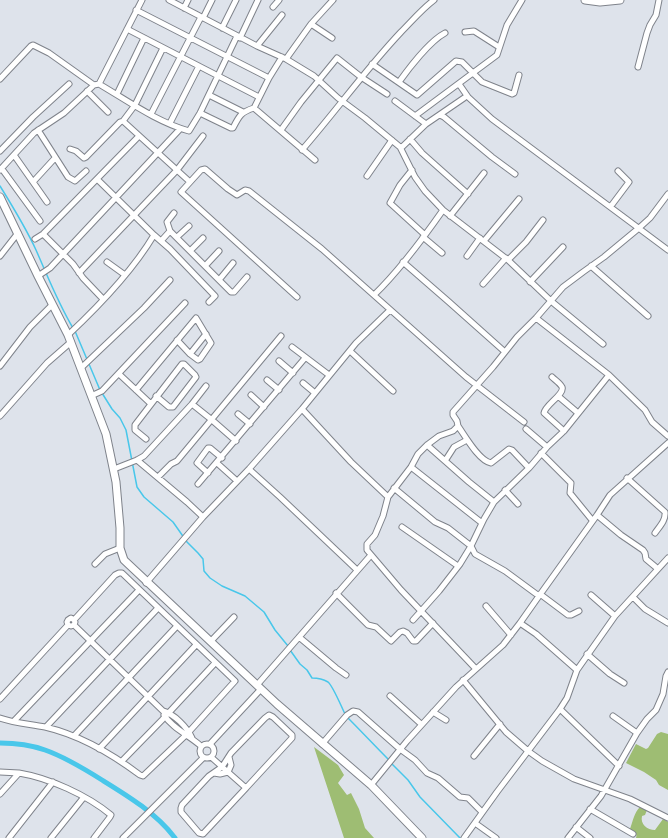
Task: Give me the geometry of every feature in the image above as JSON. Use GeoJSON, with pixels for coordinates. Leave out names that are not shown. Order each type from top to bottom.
{"type":"FeatureCollection","features":[{"type":"Feature","properties":{"kind":"main road"},"geometry":{"type":"LineString","coordinates":[[585,0],[600,2],[620,0]]}},
{"type":"Feature","properties":{"kind":"main road"},"geometry":{"type":"LineString","coordinates":[[1,200],[39,275],[52,305],[70,336],[93,395],[106,434],[114,469],[120,528],[120,548],[124,560],[146,583],[211,641],[259,687],[322,744],[371,785],[422,838]]}},
{"type":"Feature","properties":{"kind":"street"},"geometry":{"type":"LineString","coordinates":[[40,221],[1,170],[38,130],[64,113],[87,91],[96,85],[142,0]]}},
{"type":"Feature","properties":{"kind":"street"},"geometry":{"type":"LineString","coordinates":[[169,0],[239,37],[284,58],[318,80],[401,148],[415,177],[443,210],[507,259],[550,300],[604,344]]}},
{"type":"Feature","properties":{"kind":"street"},"geometry":{"type":"LineString","coordinates":[[184,8],[188,0]]}},
{"type":"Feature","properties":{"kind":"street"},"geometry":{"type":"LineString","coordinates":[[151,114],[212,0]]}},
{"type":"Feature","properties":{"kind":"street"},"geometry":{"type":"LineString","coordinates":[[222,28],[236,0]]}},
{"type":"Feature","properties":{"kind":"street"},"geometry":{"type":"LineString","coordinates":[[0,79],[33,45],[49,53],[96,85],[116,94],[151,114],[189,131],[258,0]]}},
{"type":"Feature","properties":{"kind":"street"},"geometry":{"type":"LineString","coordinates":[[272,7],[279,0]]}},
{"type":"Feature","properties":{"kind":"street"},"geometry":{"type":"LineString","coordinates":[[200,112],[233,128],[236,120],[243,112],[254,108],[268,78],[311,24],[334,0]]}},
{"type":"Feature","properties":{"kind":"street"},"geometry":{"type":"LineString","coordinates":[[302,150],[343,102],[381,53],[434,0]]}},
{"type":"Feature","properties":{"kind":"street"},"geometry":{"type":"LineString","coordinates":[[415,116],[497,55],[507,25],[522,0]]}},
{"type":"Feature","properties":{"kind":"street"},"geometry":{"type":"LineString","coordinates":[[638,67],[647,33],[656,16],[659,0]]}},
{"type":"Feature","properties":{"kind":"street"},"geometry":{"type":"LineString","coordinates":[[136,10],[268,78]]}},
{"type":"Feature","properties":{"kind":"street"},"geometry":{"type":"LineString","coordinates":[[257,46],[282,16]]}},
{"type":"Feature","properties":{"kind":"street"},"geometry":{"type":"LineString","coordinates":[[311,24],[332,38]]}},
{"type":"Feature","properties":{"kind":"street"},"geometry":{"type":"LineString","coordinates":[[127,29],[259,97]]}},
{"type":"Feature","properties":{"kind":"street"},"geometry":{"type":"LineString","coordinates":[[465,32],[474,31],[499,47]]}},
{"type":"Feature","properties":{"kind":"street"},"geometry":{"type":"LineString","coordinates":[[399,82],[411,66],[439,37],[445,33]]}},
{"type":"Feature","properties":{"kind":"street"},"geometry":{"type":"LineString","coordinates":[[116,94],[144,38]]}},
{"type":"Feature","properties":{"kind":"street"},"geometry":{"type":"LineString","coordinates":[[70,149],[84,158],[86,157],[123,120],[135,105],[163,48]]}},
{"type":"Feature","properties":{"kind":"street"},"geometry":{"type":"LineString","coordinates":[[281,130],[318,80],[338,58],[361,77],[387,94]]}},
{"type":"Feature","properties":{"kind":"street"},"geometry":{"type":"LineString","coordinates":[[372,64],[417,95],[455,61],[460,61],[482,82],[512,94],[514,93],[519,75]]}},
{"type":"Feature","properties":{"kind":"street"},"geometry":{"type":"LineString","coordinates":[[170,123],[199,66]]}},
{"type":"Feature","properties":{"kind":"street"},"geometry":{"type":"LineString","coordinates":[[0,151],[33,117],[69,84]]}},
{"type":"Feature","properties":{"kind":"street"},"geometry":{"type":"LineString","coordinates":[[458,84],[468,97],[492,119],[611,206],[668,250]]}},
{"type":"Feature","properties":{"kind":"street"},"geometry":{"type":"LineString","coordinates":[[87,91],[108,112]]}},
{"type":"Feature","properties":{"kind":"street"},"geometry":{"type":"LineString","coordinates":[[209,94],[243,112]]}},
{"type":"Feature","properties":{"kind":"street"},"geometry":{"type":"LineString","coordinates":[[401,148],[426,124],[464,98]]}},
{"type":"Feature","properties":{"kind":"street"},"geometry":{"type":"LineString","coordinates":[[395,101],[426,124]]}},
{"type":"Feature","properties":{"kind":"street"},"geometry":{"type":"LineString","coordinates":[[254,108],[315,160]]}},
{"type":"Feature","properties":{"kind":"street"},"geometry":{"type":"LineString","coordinates":[[440,115],[515,174]]}},
{"type":"Feature","properties":{"kind":"street"},"geometry":{"type":"LineString","coordinates":[[123,120],[190,182]]}},
{"type":"Feature","properties":{"kind":"street"},"geometry":{"type":"LineString","coordinates":[[39,275],[50,268],[180,128]]}},
{"type":"Feature","properties":{"kind":"street"},"geometry":{"type":"LineString","coordinates":[[38,130],[68,178],[75,181],[86,171]]}},
{"type":"Feature","properties":{"kind":"street"},"geometry":{"type":"LineString","coordinates":[[35,239],[43,234],[139,136]]}},
{"type":"Feature","properties":{"kind":"street"},"geometry":{"type":"LineString","coordinates":[[79,273],[177,170],[203,136]]}},
{"type":"Feature","properties":{"kind":"street"},"geometry":{"type":"LineString","coordinates":[[410,139],[422,153],[468,194]]}},
{"type":"Feature","properties":{"kind":"street"},"geometry":{"type":"LineString","coordinates":[[367,176],[392,140]]}},
{"type":"Feature","properties":{"kind":"street"},"geometry":{"type":"LineString","coordinates":[[14,155],[47,202]]}},
{"type":"Feature","properties":{"kind":"street"},"geometry":{"type":"LineString","coordinates":[[33,182],[55,158]]}},
{"type":"Feature","properties":{"kind":"street"},"geometry":{"type":"LineString","coordinates":[[297,297],[181,192],[203,168],[232,193],[237,195],[245,190],[249,191],[322,248],[476,385],[524,422]]}},
{"type":"Feature","properties":{"kind":"street"},"geometry":{"type":"LineString","coordinates":[[412,170],[400,185],[390,203],[442,253]]}},
{"type":"Feature","properties":{"kind":"street"},"geometry":{"type":"LineString","coordinates":[[611,206],[629,182],[618,171]]}},
{"type":"Feature","properties":{"kind":"street"},"geometry":{"type":"LineString","coordinates":[[450,216],[484,173]]}},
{"type":"Feature","properties":{"kind":"street"},"geometry":{"type":"LineString","coordinates":[[97,179],[215,296],[210,302]]}},
{"type":"Feature","properties":{"kind":"street"},"geometry":{"type":"LineString","coordinates":[[529,468],[512,450],[509,449],[491,463],[488,462],[467,440],[452,413],[517,337],[536,318],[550,300],[563,287],[604,257],[639,228],[650,218],[668,194]]}},
{"type":"Feature","properties":{"kind":"street"},"geometry":{"type":"LineString","coordinates":[[467,256],[519,199]]}},
{"type":"Feature","properties":{"kind":"street"},"geometry":{"type":"LineString","coordinates":[[374,295],[389,280],[443,210]]}},
{"type":"Feature","properties":{"kind":"street"},"geometry":{"type":"LineString","coordinates":[[174,212],[167,222],[170,231],[232,292],[234,292],[247,278]]}},
{"type":"Feature","properties":{"kind":"street"},"geometry":{"type":"LineString","coordinates":[[483,284],[526,242],[543,220]]}},
{"type":"Feature","properties":{"kind":"street"},"geometry":{"type":"LineString","coordinates":[[177,237],[189,226]]}},
{"type":"Feature","properties":{"kind":"street"},"geometry":{"type":"LineString","coordinates":[[161,241],[170,231]]}},
{"type":"Feature","properties":{"kind":"street"},"geometry":{"type":"LineString","coordinates":[[0,256],[18,233]]}},
{"type":"Feature","properties":{"kind":"street"},"geometry":{"type":"LineString","coordinates":[[43,234],[74,264],[79,273],[103,299]]}},
{"type":"Feature","properties":{"kind":"street"},"geometry":{"type":"LineString","coordinates":[[0,416],[76,328],[125,275],[144,251],[154,235]]}},
{"type":"Feature","properties":{"kind":"street"},"geometry":{"type":"LineString","coordinates":[[190,251],[203,238]]}},
{"type":"Feature","properties":{"kind":"street"},"geometry":{"type":"LineString","coordinates":[[530,282],[563,247]]}},
{"type":"Feature","properties":{"kind":"street"},"geometry":{"type":"LineString","coordinates":[[205,266],[219,251]]}},
{"type":"Feature","properties":{"kind":"street"},"geometry":{"type":"LineString","coordinates":[[107,262],[125,275]]}},
{"type":"Feature","properties":{"kind":"street"},"geometry":{"type":"LineString","coordinates":[[403,262],[505,352]]}},
{"type":"Feature","properties":{"kind":"street"},"geometry":{"type":"LineString","coordinates":[[219,280],[233,264]]}},
{"type":"Feature","properties":{"kind":"street"},"geometry":{"type":"LineString","coordinates":[[591,266],[648,316]]}},
{"type":"Feature","properties":{"kind":"street"},"geometry":{"type":"LineString","coordinates":[[82,366],[144,308],[170,280]]}},
{"type":"Feature","properties":{"kind":"street"},"geometry":{"type":"LineString","coordinates":[[93,395],[102,391],[185,304]]}},
{"type":"Feature","properties":{"kind":"street"},"geometry":{"type":"LineString","coordinates":[[0,366],[30,327],[52,305]]}},
{"type":"Feature","properties":{"kind":"street"},"geometry":{"type":"LineString","coordinates":[[146,583],[203,517],[249,470],[362,336],[390,310]]}},
{"type":"Feature","properties":{"kind":"street"},"geometry":{"type":"LineString","coordinates":[[136,390],[177,340],[198,316],[211,343],[200,359],[196,359],[177,340]]}},
{"type":"Feature","properties":{"kind":"street"},"geometry":{"type":"LineString","coordinates":[[536,318],[609,375],[645,410],[652,422],[668,436]]}},
{"type":"Feature","properties":{"kind":"street"},"geometry":{"type":"LineString","coordinates":[[190,354],[206,334]]}},
{"type":"Feature","properties":{"kind":"street"},"geometry":{"type":"LineString","coordinates":[[158,477],[171,464],[177,462],[281,336]]}},
{"type":"Feature","properties":{"kind":"street"},"geometry":{"type":"LineString","coordinates":[[292,347],[329,375]]}},
{"type":"Feature","properties":{"kind":"street"},"geometry":{"type":"LineString","coordinates":[[350,351],[392,391]]}},
{"type":"Feature","properties":{"kind":"street"},"geometry":{"type":"LineString","coordinates":[[198,484],[217,464],[305,358]]}},
{"type":"Feature","properties":{"kind":"street"},"geometry":{"type":"LineString","coordinates":[[279,361],[293,373]]}},
{"type":"Feature","properties":{"kind":"street"},"geometry":{"type":"LineString","coordinates":[[146,439],[135,430],[135,425],[156,396],[182,364],[184,364],[195,375],[196,377],[173,407],[169,407],[156,396]]}},
{"type":"Feature","properties":{"kind":"street"},"geometry":{"type":"LineString","coordinates":[[119,374],[151,404]]}},
{"type":"Feature","properties":{"kind":"street"},"geometry":{"type":"LineString","coordinates":[[413,620],[458,566],[471,546],[494,502],[564,431],[609,375]]}},
{"type":"Feature","properties":{"kind":"street"},"geometry":{"type":"LineString","coordinates":[[552,378],[562,388],[558,396],[544,409],[544,413],[564,431]]}},
{"type":"Feature","properties":{"kind":"street"},"geometry":{"type":"LineString","coordinates":[[267,380],[279,390]]}},
{"type":"Feature","properties":{"kind":"street"},"geometry":{"type":"LineString","coordinates":[[303,383],[315,393]]}},
{"type":"Feature","properties":{"kind":"street"},"geometry":{"type":"LineString","coordinates":[[114,469],[144,456],[192,404],[206,386]]}},
{"type":"Feature","properties":{"kind":"street"},"geometry":{"type":"LineString","coordinates":[[251,395],[264,407]]}},
{"type":"Feature","properties":{"kind":"street"},"geometry":{"type":"LineString","coordinates":[[558,396],[578,413]]}},
{"type":"Feature","properties":{"kind":"street"},"geometry":{"type":"LineString","coordinates":[[192,404],[236,441]]}},
{"type":"Feature","properties":{"kind":"street"},"geometry":{"type":"LineString","coordinates":[[302,409],[351,462],[388,497]]}},
{"type":"Feature","properties":{"kind":"street"},"geometry":{"type":"LineString","coordinates":[[238,414],[250,424]]}},
{"type":"Feature","properties":{"kind":"street"},"geometry":{"type":"LineString","coordinates":[[458,426],[453,431],[439,436],[418,454],[411,467],[388,497],[383,516],[375,534],[366,546],[371,555],[421,611],[476,669]]}},
{"type":"Feature","properties":{"kind":"street"},"geometry":{"type":"LineString","coordinates":[[526,428],[547,447]]}},
{"type":"Feature","properties":{"kind":"street"},"geometry":{"type":"LineString","coordinates":[[445,461],[454,447],[467,440]]}},
{"type":"Feature","properties":{"kind":"street"},"geometry":{"type":"LineString","coordinates":[[371,785],[421,724],[463,680],[496,653],[511,635],[610,495],[627,478],[668,443]]}},
{"type":"Feature","properties":{"kind":"street"},"geometry":{"type":"LineString","coordinates":[[427,445],[494,502]]}},
{"type":"Feature","properties":{"kind":"street"},"geometry":{"type":"LineString","coordinates":[[208,473],[197,463],[208,448],[222,458]]}},
{"type":"Feature","properties":{"kind":"street"},"geometry":{"type":"LineString","coordinates":[[541,453],[571,483],[570,493],[592,520]]}},
{"type":"Feature","properties":{"kind":"street"},"geometry":{"type":"LineString","coordinates":[[135,461],[158,477],[203,517]]}},
{"type":"Feature","properties":{"kind":"street"},"geometry":{"type":"LineString","coordinates":[[217,464],[237,481]]}},
{"type":"Feature","properties":{"kind":"street"},"geometry":{"type":"LineString","coordinates":[[411,467],[482,523]]}},
{"type":"Feature","properties":{"kind":"street"},"geometry":{"type":"LineString","coordinates":[[249,470],[280,497],[357,570]]}},
{"type":"Feature","properties":{"kind":"street"},"geometry":{"type":"LineString","coordinates":[[627,478],[665,512],[665,519],[655,533]]}},
{"type":"Feature","properties":{"kind":"street"},"geometry":{"type":"LineString","coordinates":[[394,488],[435,522],[448,528],[471,546],[475,554],[505,570],[568,615],[579,611]]}},
{"type":"Feature","properties":{"kind":"street"},"geometry":{"type":"LineString","coordinates":[[505,490],[518,504]]}},
{"type":"Feature","properties":{"kind":"street"},"geometry":{"type":"LineString","coordinates":[[597,514],[621,535],[643,550],[646,559],[658,569]]}},
{"type":"Feature","properties":{"kind":"street"},"geometry":{"type":"LineString","coordinates":[[402,526],[458,566]]}},
{"type":"Feature","properties":{"kind":"street"},"geometry":{"type":"LineString","coordinates":[[95,564],[105,554],[120,548]]}},
{"type":"Feature","properties":{"kind":"street"},"geometry":{"type":"LineString","coordinates":[[201,746],[210,744],[259,687],[298,637],[371,555]]}},
{"type":"Feature","properties":{"kind":"street"},"geometry":{"type":"LineString","coordinates":[[464,838],[560,709],[577,670],[587,654],[615,616],[668,558]]}},
{"type":"Feature","properties":{"kind":"street"},"geometry":{"type":"LineString","coordinates":[[0,699],[115,575],[119,573],[124,574],[235,681],[187,733],[144,776],[140,775],[122,762],[74,736],[46,727],[0,718]]}},
{"type":"Feature","properties":{"kind":"street"},"geometry":{"type":"LineString","coordinates":[[14,721],[139,590]]}},
{"type":"Feature","properties":{"kind":"street"},"geometry":{"type":"LineString","coordinates":[[336,593],[368,625],[376,627],[391,641],[403,631],[416,641],[433,623]]}},
{"type":"Feature","properties":{"kind":"street"},"geometry":{"type":"LineString","coordinates":[[591,595],[615,616]]}},
{"type":"Feature","properties":{"kind":"street"},"geometry":{"type":"LineString","coordinates":[[633,597],[645,609],[668,624]]}},
{"type":"Feature","properties":{"kind":"street"},"geometry":{"type":"LineString","coordinates":[[486,606],[511,635]]}},
{"type":"Feature","properties":{"kind":"street"},"geometry":{"type":"LineString","coordinates":[[46,727],[158,608]]}},
{"type":"Feature","properties":{"kind":"street"},"geometry":{"type":"LineString","coordinates":[[211,641],[234,617]]}},
{"type":"Feature","properties":{"kind":"street"},"geometry":{"type":"LineString","coordinates":[[72,623],[109,660],[201,746]]}},
{"type":"Feature","properties":{"kind":"street"},"geometry":{"type":"LineString","coordinates":[[520,623],[536,634],[577,670]]}},
{"type":"Feature","properties":{"kind":"street"},"geometry":{"type":"LineString","coordinates":[[74,736],[177,626]]}},
{"type":"Feature","properties":{"kind":"street"},"geometry":{"type":"LineString","coordinates":[[298,637],[346,675]]}},
{"type":"Feature","properties":{"kind":"street"},"geometry":{"type":"LineString","coordinates":[[99,749],[196,645]]}},
{"type":"Feature","properties":{"kind":"street"},"geometry":{"type":"LineString","coordinates":[[587,654],[610,674],[624,683]]}},
{"type":"Feature","properties":{"kind":"street"},"geometry":{"type":"LineString","coordinates":[[122,762],[215,662]]}},
{"type":"Feature","properties":{"kind":"street"},"geometry":{"type":"LineString","coordinates":[[568,838],[605,790],[638,733],[647,719],[656,710],[663,694],[668,672]]}},
{"type":"Feature","properties":{"kind":"street"},"geometry":{"type":"LineString","coordinates":[[463,680],[513,739],[542,761],[574,779],[630,799],[668,818]]}},
{"type":"Feature","properties":{"kind":"street"},"geometry":{"type":"LineString","coordinates":[[390,696],[421,724]]}},
{"type":"Feature","properties":{"kind":"street"},"geometry":{"type":"LineString","coordinates":[[560,709],[619,766]]}},
{"type":"Feature","properties":{"kind":"street"},"geometry":{"type":"LineString","coordinates":[[322,744],[345,717],[353,711],[361,714],[400,749],[415,760],[429,775],[438,778],[461,797],[468,798],[482,812]]}},
{"type":"Feature","properties":{"kind":"street"},"geometry":{"type":"LineString","coordinates":[[433,712],[446,720]]}},
{"type":"Feature","properties":{"kind":"street"},"geometry":{"type":"LineString","coordinates":[[268,716],[273,717],[292,736],[289,743],[205,833],[200,834],[181,812],[180,808],[209,776],[222,766],[268,716]]}},
{"type":"Feature","properties":{"kind":"street"},"geometry":{"type":"LineString","coordinates":[[612,716],[638,733]]}},
{"type":"Feature","properties":{"kind":"street"},"geometry":{"type":"LineString","coordinates":[[474,756],[500,724]]}},
{"type":"Feature","properties":{"kind":"street"},"geometry":{"type":"LineString","coordinates":[[210,744],[214,750],[211,757]]}},
{"type":"Feature","properties":{"kind":"street"},"geometry":{"type":"LineString","coordinates":[[201,746],[199,752],[203,758]]}},
{"type":"Feature","properties":{"kind":"street"},"geometry":{"type":"LineString","coordinates":[[123,838],[158,801],[203,758],[211,757],[246,788]]}},
{"type":"Feature","properties":{"kind":"street"},"geometry":{"type":"LineString","coordinates":[[214,773],[220,774],[228,772],[231,767],[229,757]]}},
{"type":"Feature","properties":{"kind":"street"},"geometry":{"type":"LineString","coordinates":[[0,772],[19,773],[53,782],[84,797],[111,815],[94,838]]}},
{"type":"Feature","properties":{"kind":"street"},"geometry":{"type":"LineString","coordinates":[[0,794],[19,773]]}},
{"type":"Feature","properties":{"kind":"street"},"geometry":{"type":"LineString","coordinates":[[9,838],[53,782]]}},
{"type":"Feature","properties":{"kind":"street"},"geometry":{"type":"LineString","coordinates":[[51,838],[84,797]]}},
{"type":"Feature","properties":{"kind":"street"},"geometry":{"type":"LineString","coordinates":[[590,809],[633,834]]}},
{"type":"Feature","properties":{"kind":"street"},"geometry":{"type":"LineString","coordinates":[[475,823],[496,838]]}},
{"type":"Feature","properties":{"kind":"street"},"geometry":{"type":"LineString","coordinates":[[576,827],[590,838]]}},
{"type":"Feature","properties":{"kind":"green space"},"geometry":{"type":"Polygon","coordinates":[[[661,732],[668,734],[668,790],[659,785],[656,780],[644,772],[626,763],[636,744],[646,749],[657,734],[661,732]]]}},
{"type":"Feature","properties":{"kind":"green space"},"geometry":{"type":"Polygon","coordinates":[[[314,747],[338,765],[344,775],[338,783],[347,795],[351,793],[359,809],[365,828],[374,838],[344,838],[314,747]]]}},
{"type":"Feature","properties":{"kind":"green space"},"geometry":{"type":"Polygon","coordinates":[[[640,807],[647,810],[645,815],[642,816],[642,822],[647,828],[655,830],[663,819],[668,822],[668,838],[636,838],[636,833],[630,829],[635,814],[640,807]]]}},
{"type":"Feature","properties":{"kind":"waterway"},"geometry":{"type":"LineString","coordinates":[[0,186],[28,234],[73,328]]}},
{"type":"Feature","properties":{"kind":"waterway"},"geometry":{"type":"LineString","coordinates":[[75,331],[100,390]]}},
{"type":"Feature","properties":{"kind":"waterway"},"geometry":{"type":"LineString","coordinates":[[102,393],[112,409],[120,418],[126,430],[137,487],[144,497],[173,522],[187,542],[203,559],[204,571],[210,578],[222,586],[245,596],[264,612],[275,630],[288,646]]}},
{"type":"Feature","properties":{"kind":"waterway"},"geometry":{"type":"LineString","coordinates":[[290,650],[312,678],[318,678],[330,684],[345,714]]}},
{"type":"Feature","properties":{"kind":"waterway"},"geometry":{"type":"LineString","coordinates":[[347,717],[389,760]]}},
{"type":"Feature","properties":{"kind":"waterway"},"geometry":{"type":"LineString","coordinates":[[0,743],[11,743],[40,748],[74,763],[122,792],[141,806],[159,821],[175,838]]}},
{"type":"Feature","properties":{"kind":"waterway"},"geometry":{"type":"LineString","coordinates":[[392,764],[408,780],[420,797],[460,838]]}}]}
